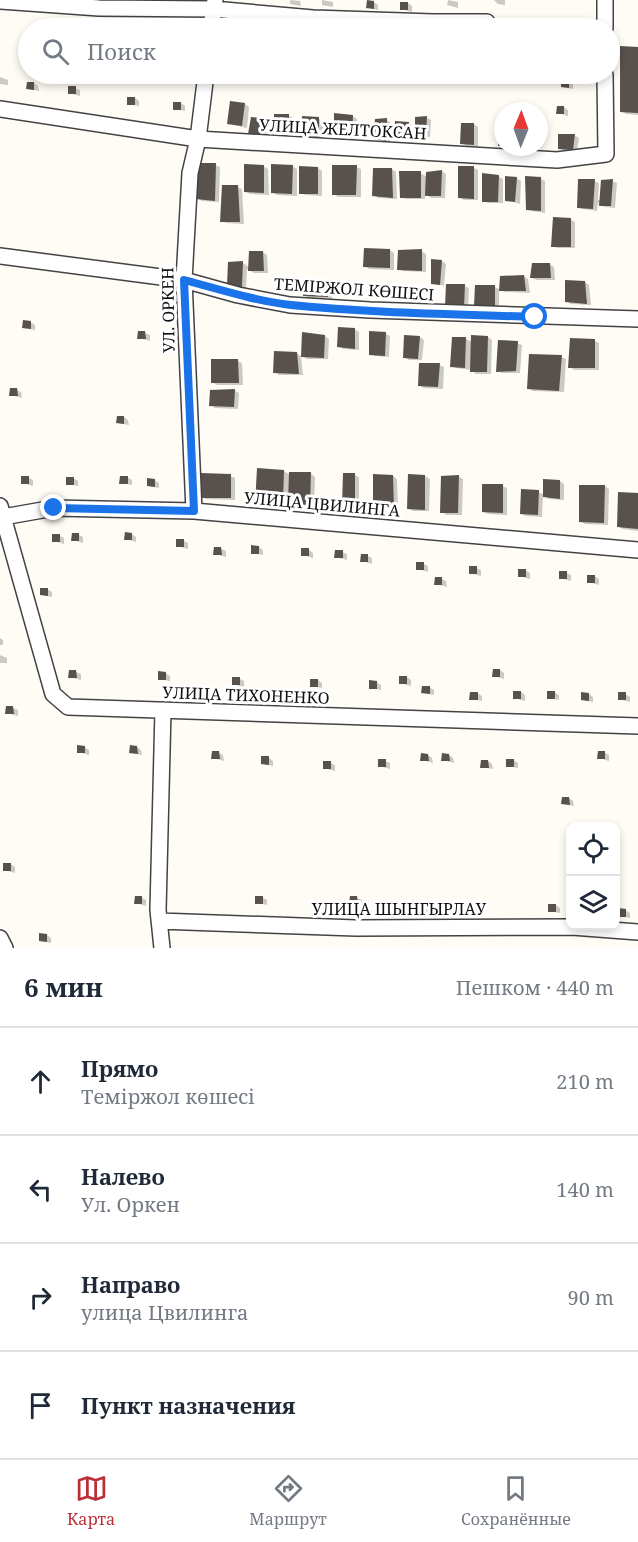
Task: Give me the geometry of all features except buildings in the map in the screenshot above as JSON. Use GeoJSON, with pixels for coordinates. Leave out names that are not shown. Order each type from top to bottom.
{"type":"FeatureCollection","features":[{"type":"Feature","properties":{"kind":"street"},"geometry":{"type":"LineString","coordinates":[[605,0],[605,18]]}},
{"type":"Feature","properties":{"kind":"street"},"geometry":{"type":"LineString","coordinates":[[0,1],[99,8],[214,4],[312,18]]}},
{"type":"Feature","properties":{"kind":"street","name":"УЛ. ОРКЕН"},"geometry":{"type":"LineString","coordinates":[[194,511],[184,280],[190,173],[198,139],[205,84]]}},
{"type":"Feature","properties":{"kind":"street","name":"УЛИЦА ЖЕЛТОКСАН"},"geometry":{"type":"LineString","coordinates":[[0,110],[198,139],[557,160],[606,154],[605,84]]}},
{"type":"Feature","properties":{"kind":"street","name":"ТЕМІРЖОЛ КӨШЕСІ"},"geometry":{"type":"LineString","coordinates":[[0,256],[184,280],[238,295],[290,305],[638,319]]}},
{"type":"Feature","properties":{"kind":"street","name":"УЛИЦА ЦВИЛИНГА"},"geometry":{"type":"LineString","coordinates":[[2,512],[54,508],[194,511],[638,550]]}},
{"type":"Feature","properties":{"kind":"street","name":"УЛИЦА ТИХОНЕНКО"},"geometry":{"type":"LineString","coordinates":[[2,512],[53,694],[68,707],[638,726]]}},
{"type":"Feature","properties":{"kind":"street"},"geometry":{"type":"LineString","coordinates":[[162,948],[159,921],[163,710]]}},
{"type":"Feature","properties":{"kind":"street","name":"УЛИЦА ШЫНГЫРЛАУ"},"geometry":{"type":"LineString","coordinates":[[159,921],[356,928],[572,927],[638,933]]}},
{"type":"Feature","properties":{"kind":"street"},"geometry":{"type":"LineString","coordinates":[[0,938],[4,948]]}},
{"type":"Feature","properties":{"kind":"route"},"geometry":{"type":"LineString","coordinates":[[54,508],[194,511],[184,280],[238,295],[290,305],[535,317]]}}]}
